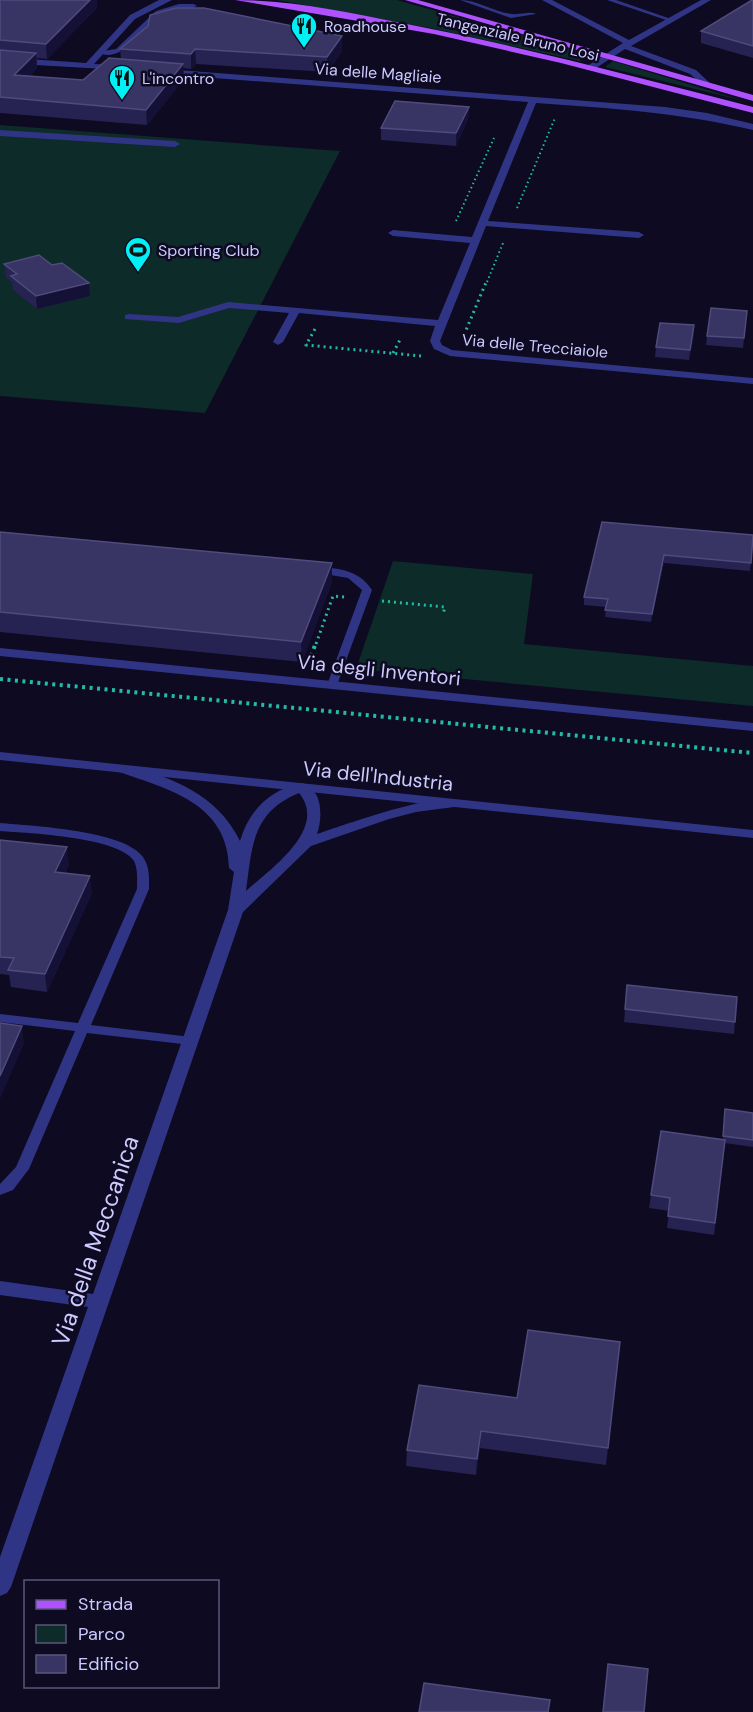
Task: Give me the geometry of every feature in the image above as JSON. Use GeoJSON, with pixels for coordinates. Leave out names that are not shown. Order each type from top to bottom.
{"type":"FeatureCollection","features":[{"type":"Feature","properties":{"kind":"main road","name":"Tangenziale Bruno Losi"},"geometry":{"type":"LineString","coordinates":[[239,0],[331,13],[590,68],[753,110]]}},
{"type":"Feature","properties":{"kind":"main road","name":"Tangenziale Bruno Losi"},"geometry":{"type":"LineString","coordinates":[[409,0],[753,98]]}},
{"type":"Feature","properties":{"kind":"street"},"geometry":{"type":"LineString","coordinates":[[88,66],[130,17],[150,5],[168,0]]}},
{"type":"Feature","properties":{"kind":"street"},"geometry":{"type":"LineString","coordinates":[[546,0],[627,44],[693,72],[708,85]]}},
{"type":"Feature","properties":{"kind":"street"},"geometry":{"type":"LineString","coordinates":[[590,68],[627,44],[707,0]]}},
{"type":"Feature","properties":{"kind":"street"},"geometry":{"type":"LineString","coordinates":[[130,17],[134,1]]}},
{"type":"Feature","properties":{"kind":"street"},"geometry":{"type":"LineString","coordinates":[[0,60],[134,70]]}},
{"type":"Feature","properties":{"kind":"street","name":"Via delle Magliaie"},"geometry":{"type":"LineString","coordinates":[[158,71],[686,112],[753,127]]}},
{"type":"Feature","properties":{"kind":"street","name":"Via delle Trecciaiole"},"geometry":{"type":"LineString","coordinates":[[533,100],[441,323],[435,341],[438,347],[450,352],[753,381]]}},
{"type":"Feature","properties":{"kind":"street"},"geometry":{"type":"LineString","coordinates":[[0,133],[175,144]]}},
{"type":"Feature","properties":{"kind":"street"},"geometry":{"type":"LineString","coordinates":[[482,223],[639,235]]}},
{"type":"Feature","properties":{"kind":"street"},"geometry":{"type":"LineString","coordinates":[[393,233],[448,238],[473,246]]}},
{"type":"Feature","properties":{"kind":"street"},"geometry":{"type":"LineString","coordinates":[[129,317],[178,320],[228,305],[441,323]]}},
{"type":"Feature","properties":{"kind":"street"},"geometry":{"type":"LineString","coordinates":[[278,342],[296,310]]}},
{"type":"Feature","properties":{"kind":"street","name":"Via degli Inventori"},"geometry":{"type":"LineString","coordinates":[[0,652],[753,727]]}},
{"type":"Feature","properties":{"kind":"street","name":"Via dell'Industria"},"geometry":{"type":"LineString","coordinates":[[0,756],[753,834]]}},
{"type":"Feature","properties":{"kind":"street","name":"Via della Meccanica"},"geometry":{"type":"LineString","coordinates":[[124,770],[178,788],[217,816],[231,835],[238,855],[236,910]]}},
{"type":"Feature","properties":{"kind":"street","name":"Via della Meccanica"},"geometry":{"type":"LineString","coordinates":[[0,1587],[236,910],[251,829],[259,813],[275,798],[301,787],[312,797],[315,820],[306,843]]}},
{"type":"Feature","properties":{"kind":"street","name":"Via della Meccanica"},"geometry":{"type":"LineString","coordinates":[[236,910],[306,843],[384,816],[416,808],[454,803]]}},
{"type":"Feature","properties":{"kind":"street"},"geometry":{"type":"LineString","coordinates":[[0,1288],[99,1302]]}},
{"type":"Feature","properties":{"kind":"lane"},"geometry":{"type":"LineString","coordinates":[[463,0],[511,16],[533,14]]}},
{"type":"Feature","properties":{"kind":"lane"},"geometry":{"type":"LineString","coordinates":[[610,0],[671,20]]}},
{"type":"Feature","properties":{"kind":"lane"},"geometry":{"type":"LineString","coordinates":[[100,52],[118,51],[161,9],[174,6],[194,6]]}},
{"type":"Feature","properties":{"kind":"lane"},"geometry":{"type":"LineString","coordinates":[[303,568],[338,572],[351,576],[363,583],[367,590],[332,685]]}},
{"type":"Feature","properties":{"kind":"lane"},"geometry":{"type":"LineString","coordinates":[[0,827],[81,836],[115,844],[136,856],[143,869],[143,889],[22,1169],[8,1186],[0,1190]]}},
{"type":"Feature","properties":{"kind":"lane"},"geometry":{"type":"LineString","coordinates":[[0,1018],[191,1041]]}},
{"type":"Feature","properties":{"kind":"path"},"geometry":{"type":"LineString","coordinates":[[465,332],[555,118],[562,115]]}},
{"type":"Feature","properties":{"kind":"path"},"geometry":{"type":"LineString","coordinates":[[448,238],[495,135]]}},
{"type":"Feature","properties":{"kind":"path"},"geometry":{"type":"LineString","coordinates":[[473,246],[498,254]]}},
{"type":"Feature","properties":{"kind":"path"},"geometry":{"type":"LineString","coordinates":[[294,708],[333,596],[445,607],[443,614]]}},
{"type":"Feature","properties":{"kind":"path"},"geometry":{"type":"LineString","coordinates":[[0,679],[753,753]]}},
{"type":"Feature","properties":{"kind":"green space"},"geometry":{"type":"Polygon","coordinates":[[[277,0],[397,0],[592,55],[580,61],[430,28],[277,0]]]}},
{"type":"Feature","properties":{"kind":"green space"},"geometry":{"type":"Polygon","coordinates":[[[613,61],[744,101],[605,67],[613,61]]]}},
{"type":"Feature","properties":{"kind":"green space","name":"Sporting Club"},"geometry":{"type":"Polygon","coordinates":[[[0,125],[340,151],[205,413],[0,396],[0,125]]]}},
{"type":"Feature","properties":{"kind":"green space"},"geometry":{"type":"Polygon","coordinates":[[[393,561],[533,574],[524,644],[753,666],[753,706],[356,669],[393,561]]]}},
{"type":"Feature","properties":{"kind":"building"},"geometry":{"type":"Polygon","coordinates":[[[0,0],[90,0],[46,44],[0,40],[0,0]]]}},
{"type":"Feature","properties":{"kind":"building"},"geometry":{"type":"Polygon","coordinates":[[[752,0],[753,46],[701,31],[752,0]]]}},
{"type":"Feature","properties":{"kind":"building"},"geometry":{"type":"Polygon","coordinates":[[[176,8],[204,8],[342,36],[327,57],[195,49],[191,54],[120,49],[148,26],[150,15],[176,8]]]}},
{"type":"Feature","properties":{"kind":"building"},"geometry":{"type":"Polygon","coordinates":[[[0,50],[36,53],[14,75],[83,80],[109,58],[183,64],[146,110],[0,97],[0,50]]]}},
{"type":"Feature","properties":{"kind":"building"},"geometry":{"type":"Polygon","coordinates":[[[395,101],[469,107],[456,133],[381,128],[395,101]]]}},
{"type":"Feature","properties":{"kind":"building"},"geometry":{"type":"Polygon","coordinates":[[[39,255],[52,265],[62,263],[89,283],[36,296],[11,276],[17,274],[4,264],[39,255]]]}},
{"type":"Feature","properties":{"kind":"building"},"geometry":{"type":"Polygon","coordinates":[[[711,308],[747,311],[744,338],[707,336],[711,308]]]}},
{"type":"Feature","properties":{"kind":"building"},"geometry":{"type":"Polygon","coordinates":[[[660,323],[694,325],[690,350],[656,347],[660,323]]]}},
{"type":"Feature","properties":{"kind":"building"},"geometry":{"type":"Polygon","coordinates":[[[602,522],[753,535],[751,563],[664,555],[652,614],[605,610],[608,599],[584,597],[602,522]]]}},
{"type":"Feature","properties":{"kind":"building"},"geometry":{"type":"Polygon","coordinates":[[[0,532],[332,563],[301,642],[0,612],[0,532]]]}},
{"type":"Feature","properties":{"kind":"building"},"geometry":{"type":"Polygon","coordinates":[[[0,840],[67,847],[55,872],[90,876],[45,974],[8,970],[14,958],[0,957],[0,840]]]}},
{"type":"Feature","properties":{"kind":"building"},"geometry":{"type":"Polygon","coordinates":[[[627,985],[737,997],[735,1022],[625,1009],[627,985]]]}},
{"type":"Feature","properties":{"kind":"building"},"geometry":{"type":"Polygon","coordinates":[[[0,1023],[22,1026],[0,1076],[0,1023]]]}},
{"type":"Feature","properties":{"kind":"building"},"geometry":{"type":"Polygon","coordinates":[[[725,1109],[753,1113],[753,1140],[723,1136],[725,1109]]]}},
{"type":"Feature","properties":{"kind":"building"},"geometry":{"type":"Polygon","coordinates":[[[661,1131],[725,1140],[715,1223],[668,1216],[670,1198],[651,1195],[661,1131]]]}},
{"type":"Feature","properties":{"kind":"building"},"geometry":{"type":"Polygon","coordinates":[[[528,1330],[620,1342],[608,1448],[481,1431],[477,1459],[407,1450],[419,1385],[517,1398],[528,1330]]]}},
{"type":"Feature","properties":{"kind":"building"},"geometry":{"type":"Polygon","coordinates":[[[608,1664],[648,1669],[644,1712],[603,1712],[608,1664]]]}},
{"type":"Feature","properties":{"kind":"building"},"geometry":{"type":"Polygon","coordinates":[[[424,1683],[550,1700],[548,1712],[419,1712],[424,1683]]]}},
{"type":"Feature","properties":{"kind":"place","name":"Roadhouse"},"geometry":{"type":"Point","coordinates":[304,49]}},
{"type":"Feature","properties":{"kind":"place","name":"L'incontro"},"geometry":{"type":"Point","coordinates":[122,101]}},
{"type":"Feature","properties":{"kind":"place","name":"Sporting Club"},"geometry":{"type":"Point","coordinates":[138,273]}}]}
